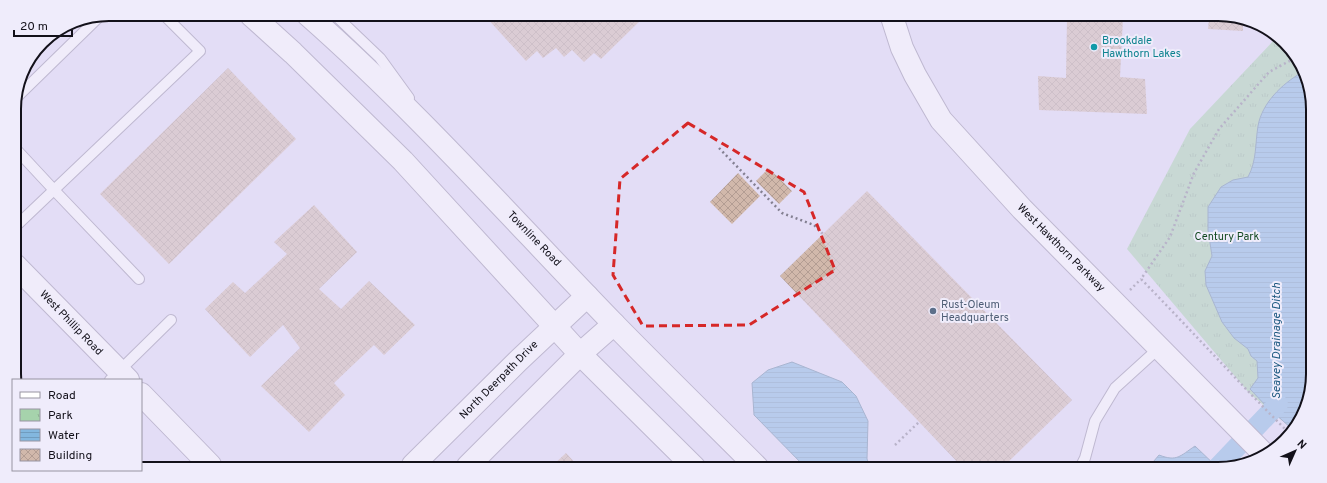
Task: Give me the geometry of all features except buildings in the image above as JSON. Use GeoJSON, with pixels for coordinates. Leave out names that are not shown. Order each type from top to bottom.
{"type":"FeatureCollection","features":[{"type":"Feature","properties":{"kind":"street"},"geometry":{"type":"LineString","coordinates":[[258,21],[293,53],[403,161],[580,354],[689,462]]}},
{"type":"Feature","properties":{"kind":"street","name":"Townline Road"},"geometry":{"type":"LineString","coordinates":[[315,21],[440,140],[614,324],[752,462]]}},
{"type":"Feature","properties":{"kind":"street","name":"West Hawthorn Parkway"},"geometry":{"type":"LineString","coordinates":[[893,21],[902,48],[915,75],[941,120],[1022,209],[1261,451]]}},
{"type":"Feature","properties":{"kind":"street","name":"West Phillip Road"},"geometry":{"type":"LineString","coordinates":[[21,271],[119,377]]}},
{"type":"Feature","properties":{"kind":"street","name":"North Deerpath Drive"},"geometry":{"type":"LineString","coordinates":[[415,462],[518,360],[587,296]]}},
{"type":"Feature","properties":{"kind":"street"},"geometry":{"type":"LineString","coordinates":[[472,462],[580,354],[614,324]]}},
{"type":"Feature","properties":{"kind":"street"},"geometry":{"type":"LineString","coordinates":[[142,395],[207,462]]}},
{"type":"Feature","properties":{"kind":"lane"},"geometry":{"type":"LineString","coordinates":[[21,221],[200,51],[170,21]]}},
{"type":"Feature","properties":{"kind":"lane"},"geometry":{"type":"LineString","coordinates":[[341,21],[380,58],[440,140]]}},
{"type":"Feature","properties":{"kind":"lane"},"geometry":{"type":"LineString","coordinates":[[23,91],[93,23]]}},
{"type":"Feature","properties":{"kind":"lane"},"geometry":{"type":"LineString","coordinates":[[21,155],[139,279]]}},
{"type":"Feature","properties":{"kind":"lane"},"geometry":{"type":"LineString","coordinates":[[119,377],[171,320]]}},
{"type":"Feature","properties":{"kind":"lane"},"geometry":{"type":"LineString","coordinates":[[1083,462],[1095,421],[1115,388],[1159,348]]}},
{"type":"Feature","properties":{"kind":"path"},"geometry":{"type":"LineString","coordinates":[[1286,430],[1220,363],[1199,338],[1141,279],[1170,237],[1194,173],[1219,130],[1269,72],[1291,60]]}},
{"type":"Feature","properties":{"kind":"path"},"geometry":{"type":"LineString","coordinates":[[719,148],[782,213],[814,225],[823,234]]}},
{"type":"Feature","properties":{"kind":"path"},"geometry":{"type":"LineString","coordinates":[[895,445],[919,422]]}},
{"type":"Feature","properties":{"kind":"highlighted area"},"geometry":{"type":"Polygon","coordinates":[[[688,123],[804,192],[835,270],[749,325],[643,326],[613,275],[620,179],[688,123]]]}},
{"type":"Feature","properties":{"kind":"green space","name":"Century Park"},"geometry":{"type":"Polygon","coordinates":[[[1273,41],[1291,60],[1297,70],[1303,86],[1306,109],[1306,374],[1303,397],[1297,413],[1289,426],[1249,393],[1127,249],[1190,129],[1273,41]]]}},
{"type":"Feature","properties":{"kind":"water"},"geometry":{"type":"Polygon","coordinates":[[[1299,74],[1303,86],[1306,109],[1306,374],[1303,397],[1297,413],[1289,426],[1274,413],[1280,405],[1275,400],[1267,407],[1250,389],[1258,378],[1257,361],[1251,356],[1248,349],[1234,338],[1222,322],[1206,285],[1205,271],[1212,256],[1208,230],[1208,207],[1221,187],[1233,180],[1248,177],[1253,164],[1260,118],[1268,102],[1299,74]]]}},
{"type":"Feature","properties":{"kind":"water"},"geometry":{"type":"Polygon","coordinates":[[[792,362],[842,382],[856,396],[868,421],[868,462],[800,462],[754,415],[752,383],[768,370],[792,362]]]}},
{"type":"Feature","properties":{"kind":"water"},"geometry":{"type":"Polygon","coordinates":[[[1195,446],[1212,462],[1153,462],[1159,455],[1174,458],[1182,455],[1195,446]]]}},
{"type":"Feature","properties":{"kind":"waterway","name":"Seavey Drainage Ditch"},"geometry":{"type":"LineString","coordinates":[[1223,462],[1278,404]]}},
{"type":"Feature","properties":{"kind":"place","name":"Brookdale Hawthorn Lakes"},"geometry":{"type":"Point","coordinates":[1094,47]}},
{"type":"Feature","properties":{"kind":"place","name":"Rust-Oleum Headquarters"},"geometry":{"type":"Point","coordinates":[933,311]}}]}
